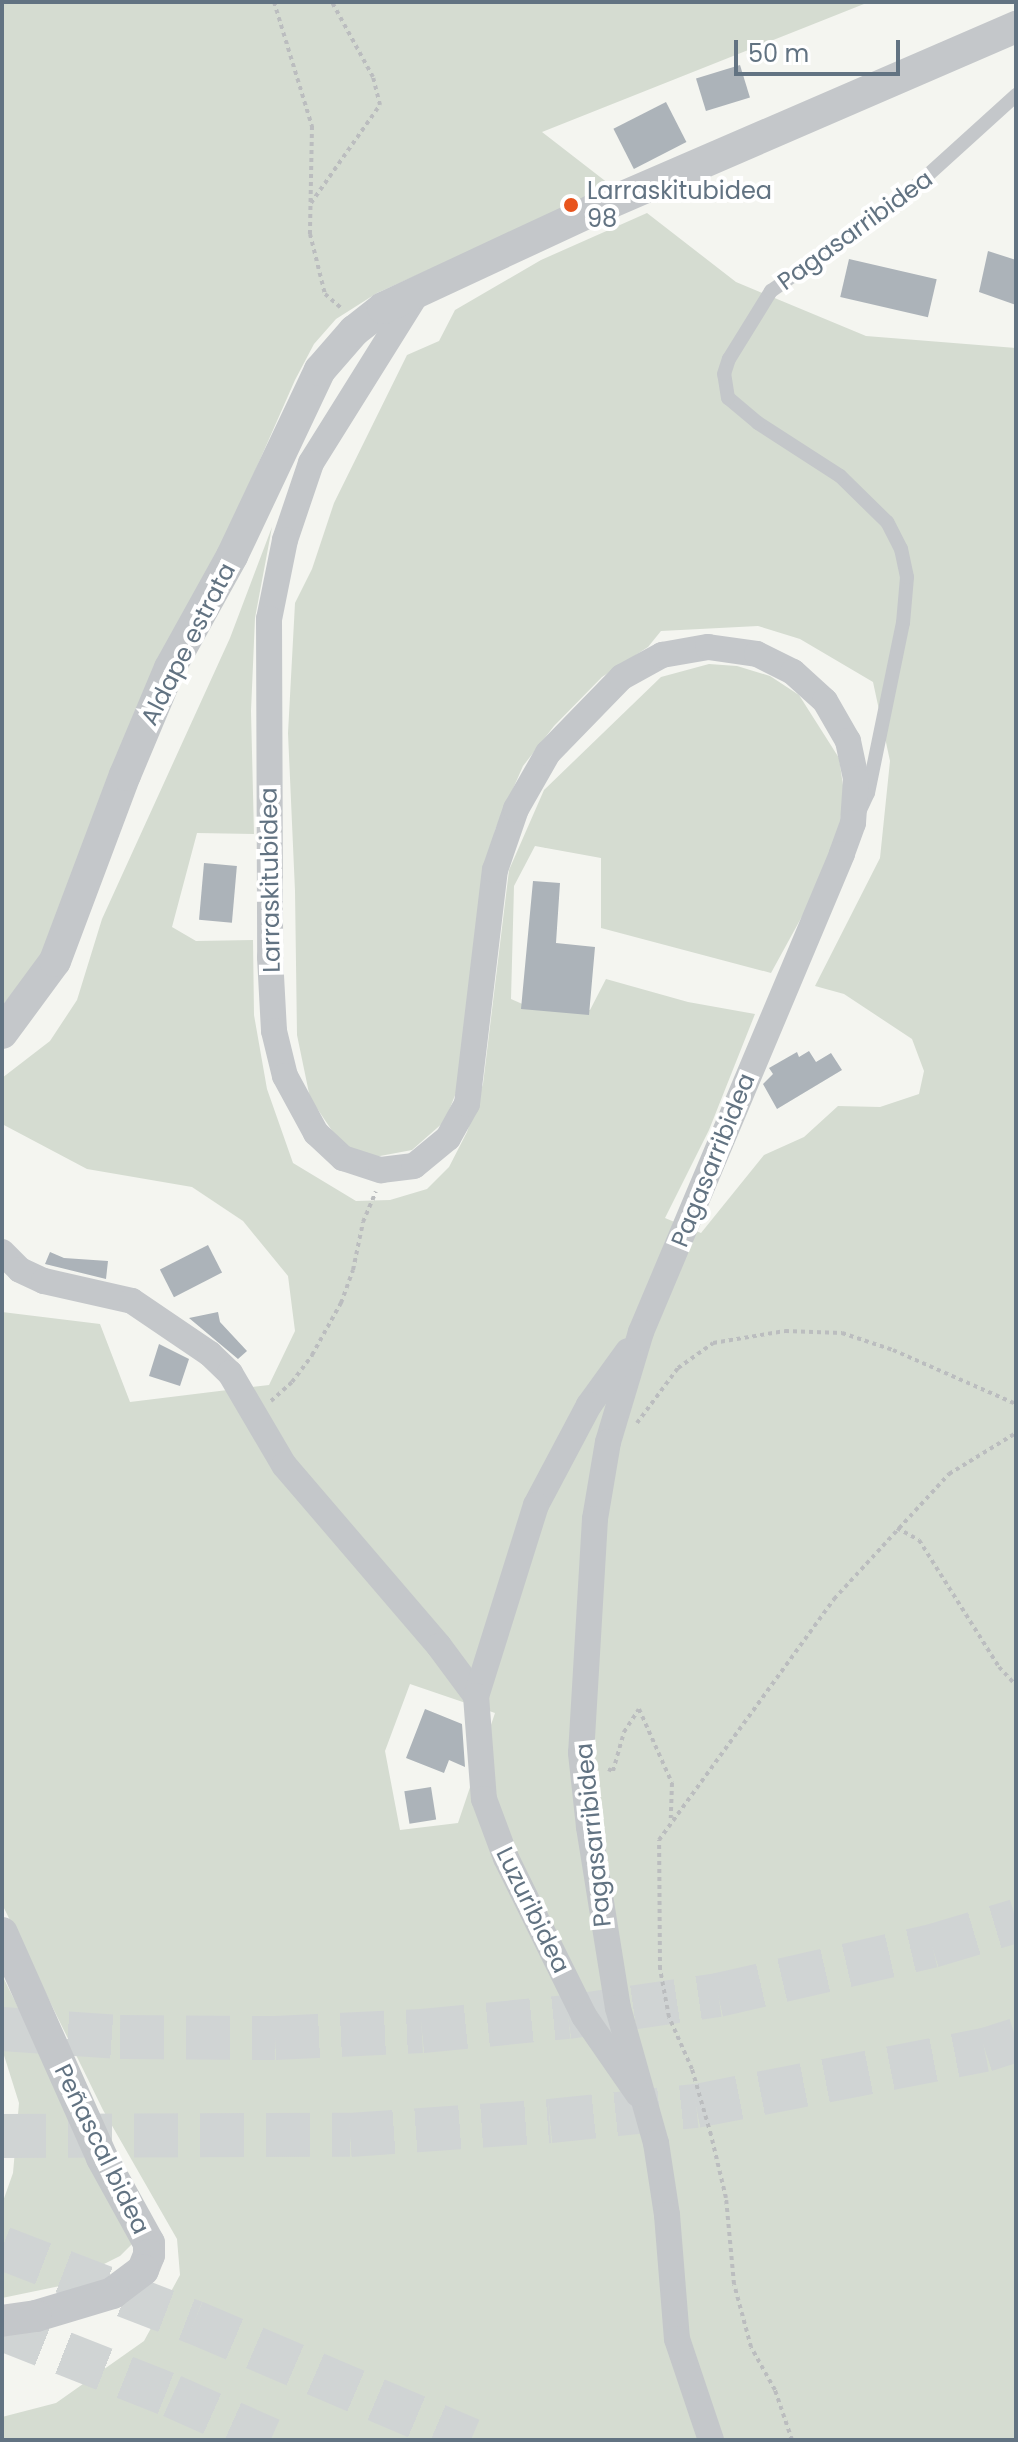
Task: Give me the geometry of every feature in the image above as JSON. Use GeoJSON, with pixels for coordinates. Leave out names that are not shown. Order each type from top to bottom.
{"type":"FeatureCollection","features":[{"type":"Feature","properties":{"kind":"street"},"geometry":{"type":"LineString","coordinates":[[419,290],[758,136],[1016,27]]}},
{"type":"Feature","properties":{"kind":"street","name":"Aldape estrata"},"geometry":{"type":"LineString","coordinates":[[2,1033],[55,961],[125,775],[170,668],[232,556],[315,381],[337,348],[361,325],[383,308],[419,290]]}},
{"type":"Feature","properties":{"kind":"street","name":"Larraskitubidea"},"geometry":{"type":"LineString","coordinates":[[419,290],[311,463],[285,540],[269,619],[269,942],[274,1031],[285,1076],[316,1133],[343,1158],[381,1170],[414,1166],[448,1138],[467,1104],[495,870],[516,809],[548,753],[622,677],[662,655],[708,647],[757,654],[793,672],[825,701],[848,741],[856,779],[853,823]]}},
{"type":"Feature","properties":{"kind":"street","name":"Pagasarribidea"},"geometry":{"type":"LineString","coordinates":[[711,2440],[677,2339],[667,2215],[646,2104],[618,2008],[606,1943],[581,1753],[595,1519],[608,1442],[641,1332],[853,823]]}},
{"type":"Feature","properties":{"kind":"street"},"geometry":{"type":"LineString","coordinates":[[2,1252],[20,1270],[44,1281],[132,1301],[167,1322],[230,1373],[284,1465],[439,1646],[476,1696]]}},
{"type":"Feature","properties":{"kind":"street","name":"Luzuribidea"},"geometry":{"type":"LineString","coordinates":[[641,1332],[589,1405],[536,1505],[476,1696],[484,1799],[506,1858],[584,2016],[618,2070],[646,2104]]}},
{"type":"Feature","properties":{"kind":"street","name":"Peñascal bidea"},"geometry":{"type":"LineString","coordinates":[[2,1933],[102,2158],[144,2232],[149,2255],[143,2270],[113,2293],[36,2316],[2,2321]]}},
{"type":"Feature","properties":{"kind":"lane","name":"Pagasarribidea"},"geometry":{"type":"LineString","coordinates":[[853,823],[868,793],[903,623],[907,577],[901,549],[887,522],[840,476],[758,423],[728,398],[724,374],[729,359],[771,291],[897,203],[1016,95]]}},
{"type":"Feature","properties":{"kind":"path"},"geometry":{"type":"LineString","coordinates":[[274,2],[312,126],[310,234],[325,294],[361,325]]}},
{"type":"Feature","properties":{"kind":"path"},"geometry":{"type":"LineString","coordinates":[[310,204],[380,105],[373,77],[332,2]]}},
{"type":"Feature","properties":{"kind":"path"},"geometry":{"type":"LineString","coordinates":[[251,1410],[269,1402],[292,1382],[334,1316],[353,1270],[363,1222],[381,1170]]}},
{"type":"Feature","properties":{"kind":"path"},"geometry":{"type":"LineString","coordinates":[[608,1442],[642,1420],[678,1368],[713,1343],[785,1331],[842,1333],[893,1350],[1016,1404]]}},
{"type":"Feature","properties":{"kind":"path"},"geometry":{"type":"LineString","coordinates":[[792,2440],[775,2390],[751,2347],[734,2284],[726,2198],[711,2135],[692,2069],[669,2017],[662,1981],[659,1840],[834,1599],[949,1474],[1016,1433]]}},
{"type":"Feature","properties":{"kind":"path"},"geometry":{"type":"LineString","coordinates":[[897,1528],[919,1540],[999,1667],[1016,1685]]}},
{"type":"Feature","properties":{"kind":"path"},"geometry":{"type":"LineString","coordinates":[[581,1753],[613,1771],[624,1732],[639,1709],[672,1783],[671,1821]]}},
{"type":"Feature","properties":{"kind":"shaded area"},"geometry":{"type":"Polygon","coordinates":[[[2,2],[869,2],[542,132],[613,187],[377,293],[336,319],[314,344],[295,380],[41,958],[2,1006],[2,2]]]}},
{"type":"Feature","properties":{"kind":"shaded area"},"geometry":{"type":"Polygon","coordinates":[[[647,213],[736,282],[866,336],[1016,348],[1016,2440],[2,2440],[2,2417],[56,2403],[144,2341],[180,2275],[177,2239],[103,2110],[2,1904],[2,1312],[100,1324],[130,1402],[269,1385],[295,1331],[288,1276],[243,1221],[192,1187],[87,1169],[2,1124],[2,1078],[50,1041],[77,1000],[102,919],[230,638],[272,527],[255,618],[251,711],[254,834],[197,833],[172,927],[196,941],[253,940],[254,1015],[267,1089],[293,1163],[356,1201],[390,1200],[427,1189],[449,1167],[467,1132],[483,1084],[509,870],[544,790],[661,677],[709,664],[737,666],[770,676],[799,695],[839,758],[844,792],[838,837],[823,878],[771,973],[601,928],[601,858],[535,846],[514,886],[511,999],[536,1010],[590,1010],[606,979],[688,1002],[755,1014],[709,1130],[665,1218],[701,1233],[764,1155],[804,1137],[838,1106],[880,1107],[919,1094],[924,1071],[912,1039],[844,994],[815,986],[880,858],[890,761],[873,682],[800,639],[758,626],[661,631],[648,647],[602,677],[554,726],[523,766],[495,830],[464,1072],[445,1121],[412,1150],[364,1159],[335,1135],[310,1098],[297,1035],[288,733],[295,603],[312,569],[334,503],[407,355],[439,341],[455,310],[541,260],[647,213]],[[410,1684],[385,1751],[400,1830],[458,1823],[495,1713],[410,1684]]]}},
{"type":"Feature","properties":{"kind":"shaded area"},"geometry":{"type":"Polygon","coordinates":[[[2,1975],[135,2241],[120,2256],[60,2286],[2,2298],[2,2204],[13,2173],[19,2103],[2,2049],[2,1975]]]}},
{"type":"Feature","properties":{"kind":"building"},"geometry":{"type":"Polygon","coordinates":[[[740,65],[750,98],[706,111],[696,78],[740,65]]]}},
{"type":"Feature","properties":{"kind":"building"},"geometry":{"type":"Polygon","coordinates":[[[666,102],[686,142],[634,169],[613,129],[666,102]]]}},
{"type":"Feature","properties":{"kind":"building"},"geometry":{"type":"Polygon","coordinates":[[[988,251],[1016,260],[1016,305],[979,292],[988,251]]]}},
{"type":"Feature","properties":{"kind":"building"},"geometry":{"type":"Polygon","coordinates":[[[849,259],[937,279],[928,317],[840,297],[849,259]]]}},
{"type":"Feature","properties":{"kind":"building"},"geometry":{"type":"Polygon","coordinates":[[[204,863],[237,866],[232,923],[199,920],[204,863]]]}},
{"type":"Feature","properties":{"kind":"building"},"geometry":{"type":"Polygon","coordinates":[[[533,881],[560,883],[556,943],[595,947],[589,1015],[521,1009],[533,881]]]}},
{"type":"Feature","properties":{"kind":"building"},"geometry":{"type":"Polygon","coordinates":[[[809,1051],[816,1062],[831,1053],[842,1070],[777,1109],[763,1084],[773,1074],[769,1068],[797,1052],[799,1057],[809,1051]]]}},
{"type":"Feature","properties":{"kind":"building"},"geometry":{"type":"Polygon","coordinates":[[[208,1245],[222,1273],[174,1297],[160,1270],[208,1245]]]}},
{"type":"Feature","properties":{"kind":"building"},"geometry":{"type":"Polygon","coordinates":[[[50,1252],[64,1258],[108,1261],[106,1279],[45,1264],[50,1252]]]}},
{"type":"Feature","properties":{"kind":"building"},"geometry":{"type":"Polygon","coordinates":[[[218,1312],[220,1322],[247,1351],[238,1359],[189,1318],[218,1312]]]}},
{"type":"Feature","properties":{"kind":"building"},"geometry":{"type":"Polygon","coordinates":[[[159,1344],[189,1359],[180,1386],[149,1376],[159,1344]]]}},
{"type":"Feature","properties":{"kind":"building"},"geometry":{"type":"Polygon","coordinates":[[[425,1709],[462,1724],[465,1767],[449,1760],[444,1773],[406,1758],[425,1709]]]}},
{"type":"Feature","properties":{"kind":"building"},"geometry":{"type":"Polygon","coordinates":[[[431,1787],[436,1820],[409,1824],[404,1791],[431,1787]]]}},
{"type":"Feature","properties":{"kind":"tunnel"},"geometry":{"type":"LineString","coordinates":[[2,2029],[120,2037],[275,2038],[422,2031],[568,2017],[718,1995],[932,1946],[1016,1921]]}},
{"type":"Feature","properties":{"kind":"tunnel"},"geometry":{"type":"LineString","coordinates":[[2,2136],[350,2135],[550,2121],[696,2106],[985,2050],[1016,2040]]}},
{"type":"Feature","properties":{"kind":"tunnel"},"geometry":{"type":"LineString","coordinates":[[2,2248],[194,2322],[471,2440]]}},
{"type":"Feature","properties":{"kind":"tunnel"},"geometry":{"type":"LineString","coordinates":[[2,2329],[172,2396],[271,2440]]}},
{"type":"Feature","properties":{"kind":"place","name":"Larraskitubidea 98"},"geometry":{"type":"Point","coordinates":[571,205]}}]}
